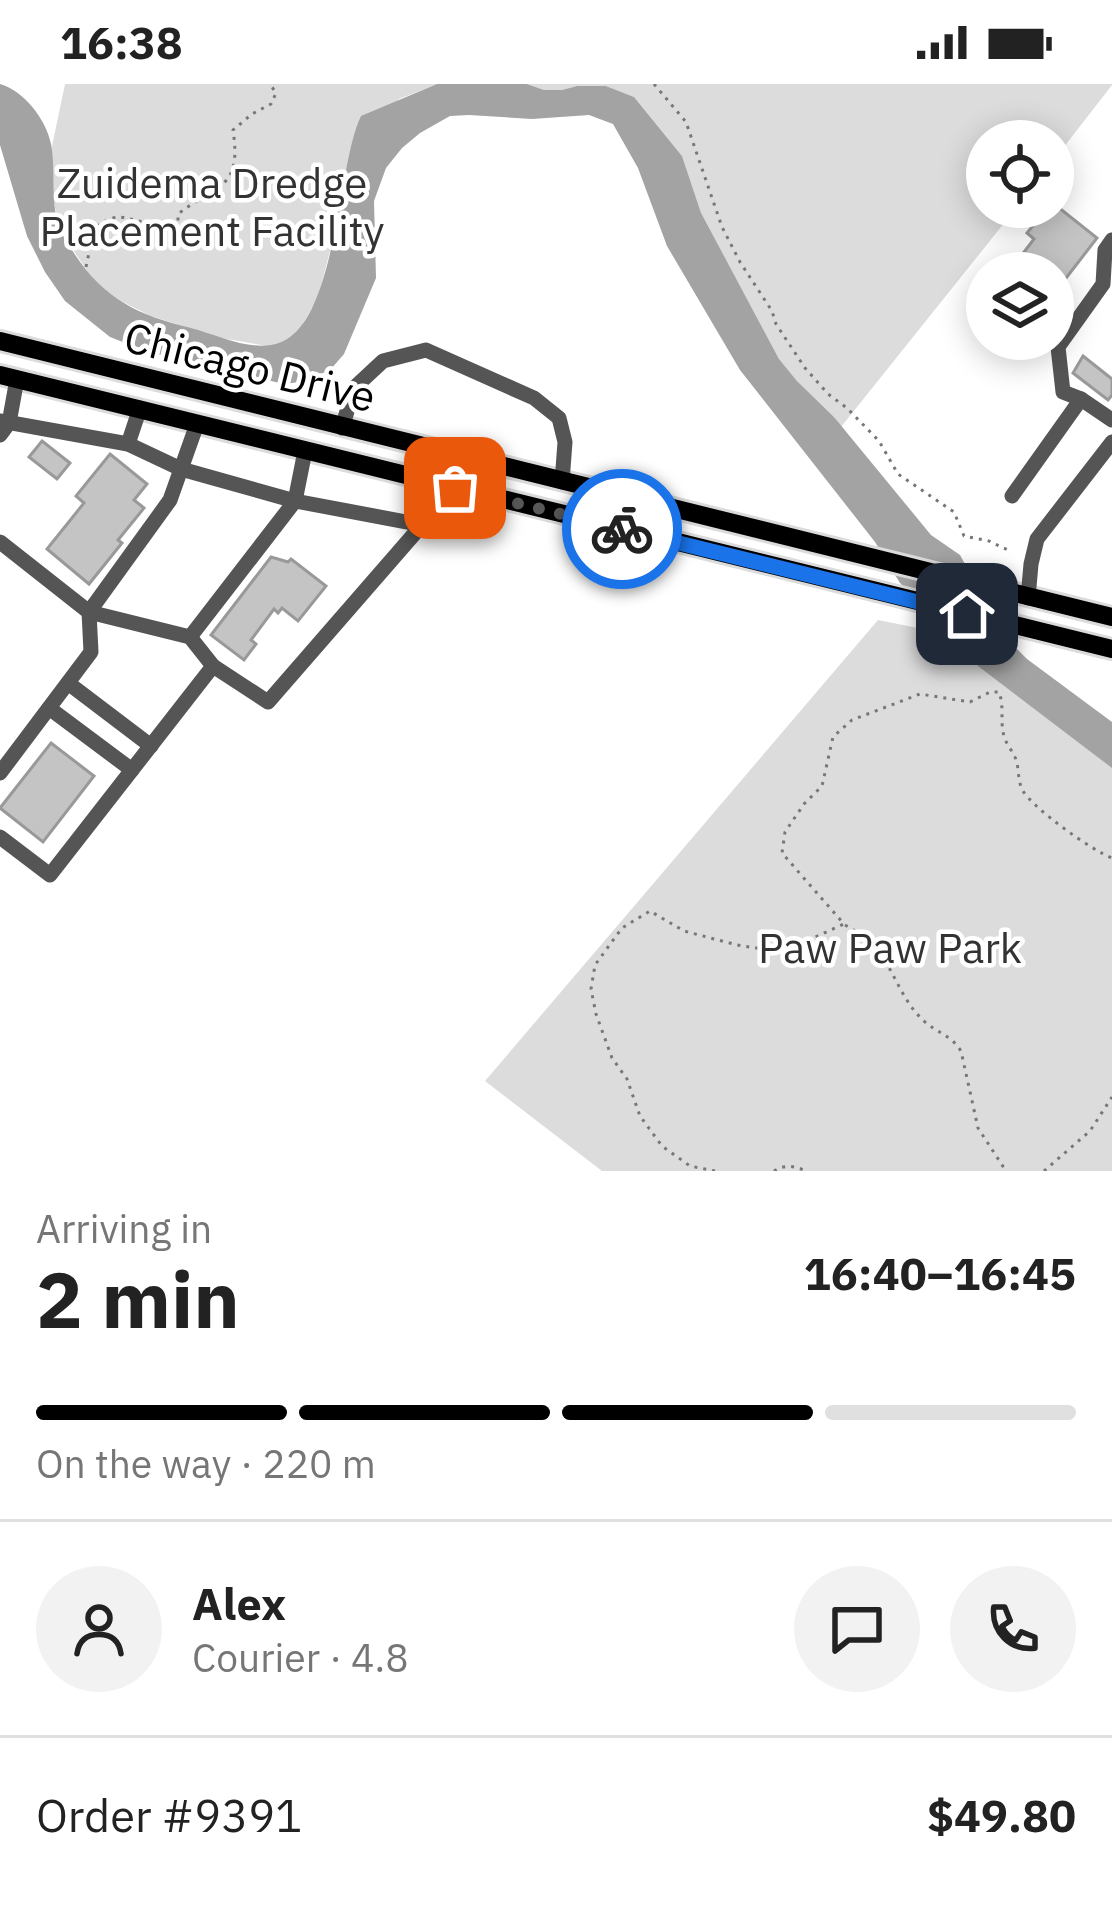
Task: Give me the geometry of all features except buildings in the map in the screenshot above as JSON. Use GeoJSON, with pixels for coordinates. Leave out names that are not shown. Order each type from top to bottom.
{"type":"FeatureCollection","features":[{"type":"Feature","properties":{"kind":"main road","name":"Chicago Drive"},"geometry":{"type":"LineString","coordinates":[[0,341],[1112,617]]}},
{"type":"Feature","properties":{"kind":"main road"},"geometry":{"type":"LineString","coordinates":[[0,350],[39,360],[47,352]]}},
{"type":"Feature","properties":{"kind":"main road","name":"Chicago Drive"},"geometry":{"type":"LineString","coordinates":[[9,377],[1112,649]]}},
{"type":"Feature","properties":{"kind":"main road"},"geometry":{"type":"LineString","coordinates":[[455,488],[470,459]]}},
{"type":"Feature","properties":{"kind":"lane"},"geometry":{"type":"LineString","coordinates":[[1112,240],[1105,250],[1103,284],[1058,346],[1063,392],[1112,420]]}},
{"type":"Feature","properties":{"kind":"lane"},"geometry":{"type":"LineString","coordinates":[[342,428],[353,388],[383,361],[426,350],[534,398],[559,418],[565,442],[562,482]]}},
{"type":"Feature","properties":{"kind":"lane"},"geometry":{"type":"LineString","coordinates":[[9,377],[3,427],[128,443],[181,469],[295,501],[422,525]]}},
{"type":"Feature","properties":{"kind":"lane"},"geometry":{"type":"LineString","coordinates":[[1012,496],[1081,399]]}},
{"type":"Feature","properties":{"kind":"lane"},"geometry":{"type":"LineString","coordinates":[[128,443],[140,408]]}},
{"type":"Feature","properties":{"kind":"lane"},"geometry":{"type":"LineString","coordinates":[[0,773],[91,652],[88,612],[170,500],[197,424]]}},
{"type":"Feature","properties":{"kind":"lane"},"geometry":{"type":"LineString","coordinates":[[1028,598],[1037,539],[1112,442]]}},
{"type":"Feature","properties":{"kind":"lane"},"geometry":{"type":"LineString","coordinates":[[190,637],[295,501],[305,451]]}},
{"type":"Feature","properties":{"kind":"lane"},"geometry":{"type":"LineString","coordinates":[[0,542],[88,612],[190,637],[213,666],[268,702],[422,525],[434,483]]}},
{"type":"Feature","properties":{"kind":"lane"},"geometry":{"type":"LineString","coordinates":[[0,837],[50,875],[213,666]]}},
{"type":"Feature","properties":{"kind":"lane"},"geometry":{"type":"LineString","coordinates":[[68,683],[151,746]]}},
{"type":"Feature","properties":{"kind":"lane"},"geometry":{"type":"LineString","coordinates":[[50,708],[132,770]]}},
{"type":"Feature","properties":{"kind":"path"},"geometry":{"type":"LineString","coordinates":[[86,267],[90,230],[111,217],[178,226],[178,214],[228,182],[236,152],[232,130],[271,104],[275,93],[270,84]]}},
{"type":"Feature","properties":{"kind":"path"},"geometry":{"type":"LineString","coordinates":[[654,84],[686,122],[722,227],[805,368],[879,441],[898,473],[954,512],[964,536],[1010,551]]}},
{"type":"Feature","properties":{"kind":"path"},"geometry":{"type":"LineString","coordinates":[[1006,1171],[978,1128],[955,1041],[925,1022],[868,939],[844,924],[782,854],[784,832],[822,786],[833,737],[863,715],[920,694],[970,702],[999,692],[1004,734],[1017,760],[1020,786],[1066,830],[1110,859]]}},
{"type":"Feature","properties":{"kind":"path"},"geometry":{"type":"LineString","coordinates":[[715,1171],[690,1166],[662,1146],[640,1116],[627,1079],[612,1058],[591,989],[601,954],[614,937],[650,911],[684,931],[770,950],[794,946],[844,924]]}},
{"type":"Feature","properties":{"kind":"path"},"geometry":{"type":"LineString","coordinates":[[1044,1171],[1090,1131],[1112,1097]]}},
{"type":"Feature","properties":{"kind":"path"},"geometry":{"type":"LineString","coordinates":[[774,1171],[793,1166],[806,1171]]}},
{"type":"Feature","properties":{"kind":"green space","name":"Zuidema Dredge Placement Facility"},"geometry":{"type":"Polygon","coordinates":[[[65,84],[437,84],[399,99],[345,177],[318,298],[297,333],[284,343],[267,346],[221,338],[151,316],[113,297],[94,281],[59,229],[53,196],[51,151],[65,84]]]}},
{"type":"Feature","properties":{"kind":"green space"},"geometry":{"type":"Polygon","coordinates":[[[527,84],[1112,84],[1074,134],[1074,120],[966,120],[966,228],[1000,228],[981,252],[966,252],[966,271],[841,427],[779,359],[702,217],[682,156],[634,97],[606,86],[544,90],[527,84]]]}},
{"type":"Feature","properties":{"kind":"green space","name":"Paw Paw Park"},"geometry":{"type":"Polygon","coordinates":[[[878,620],[983,641],[1112,746],[1112,1171],[602,1171],[485,1081],[878,620]]]}},
{"type":"Feature","properties":{"kind":"shaded area"},"geometry":{"type":"Polygon","coordinates":[[[0,84],[25,99],[44,125],[51,144],[60,229],[96,281],[122,302],[154,317],[261,346],[293,335],[310,312],[332,246],[361,116],[437,84],[527,84],[544,90],[606,86],[634,97],[682,156],[701,213],[779,359],[834,417],[931,535],[960,555],[1005,637],[1112,722],[1112,768],[978,666],[900,583],[875,542],[740,370],[667,246],[638,168],[613,124],[589,115],[532,119],[469,115],[450,116],[420,133],[386,168],[374,201],[376,278],[344,354],[331,369],[307,381],[284,384],[148,352],[110,337],[65,301],[27,236],[0,145],[0,84]]]}},
{"type":"Feature","properties":{"kind":"way so far"},"geometry":{"type":"LineString","coordinates":[[455,488],[622,529]]}},
{"type":"Feature","properties":{"kind":"route"},"geometry":{"type":"LineString","coordinates":[[622,529],[967,614]]}}]}
